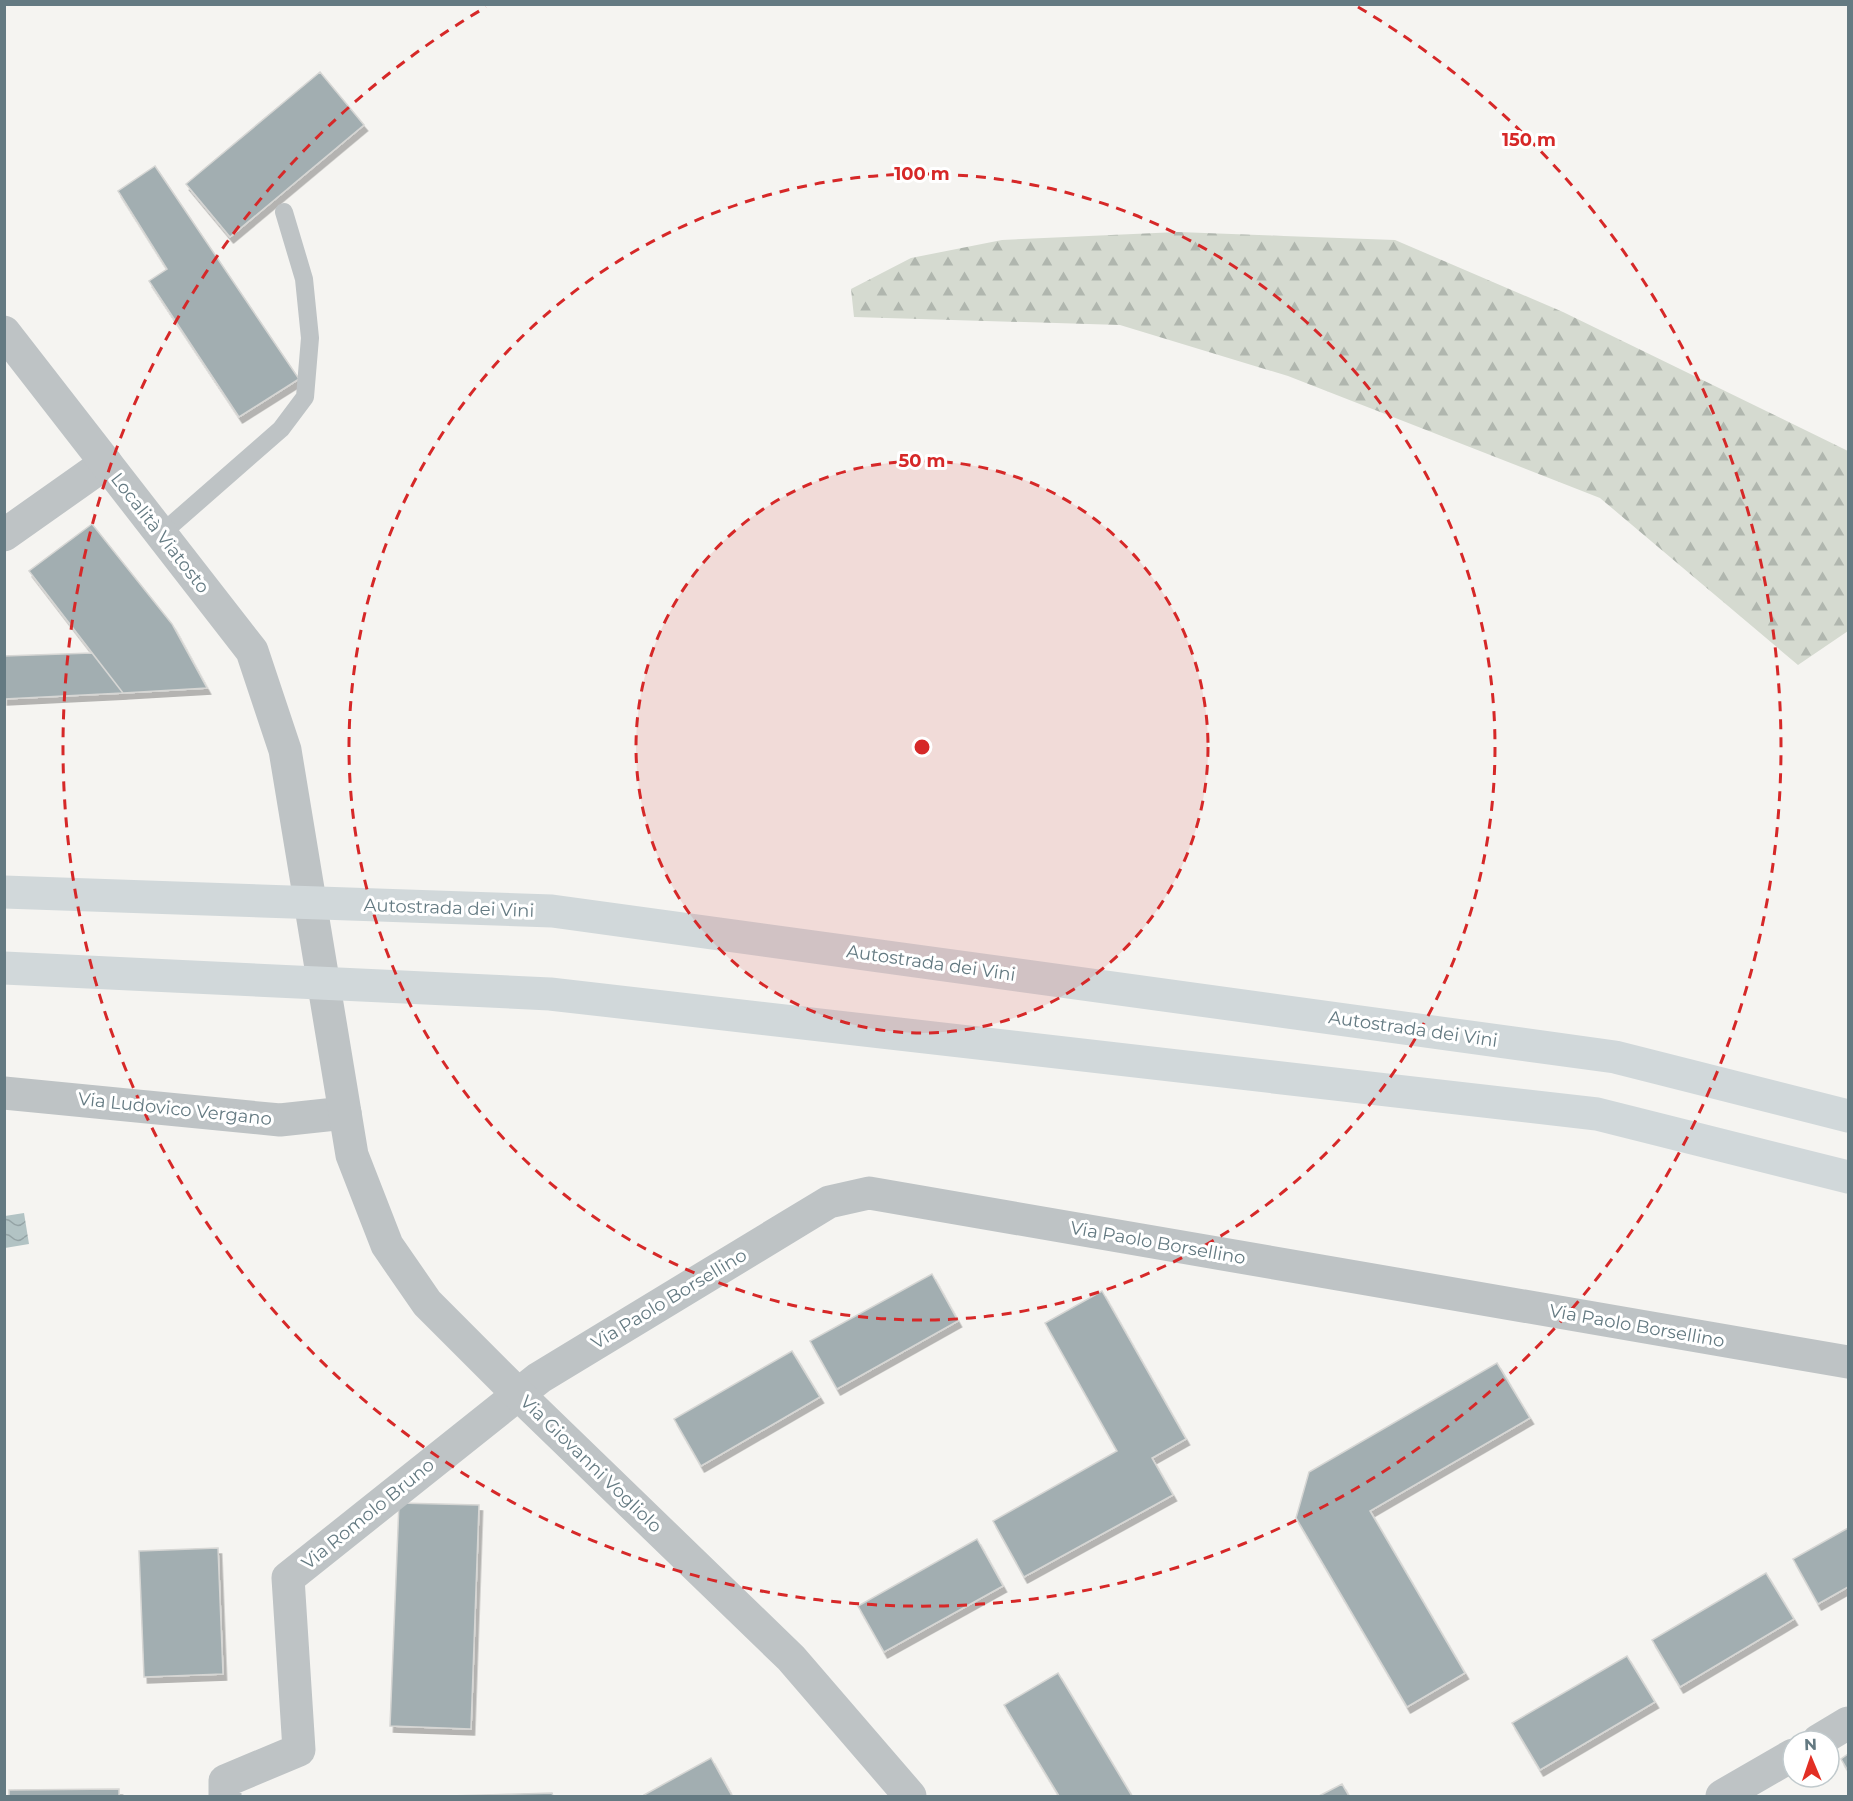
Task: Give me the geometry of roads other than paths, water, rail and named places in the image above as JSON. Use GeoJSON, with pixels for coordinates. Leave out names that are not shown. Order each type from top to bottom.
{"type":"FeatureCollection","features":[{"type":"Feature","properties":{"kind":"highway","name":"Autostrada dei Vini"},"geometry":{"type":"LineString","coordinates":[[4,892],[552,911],[1615,1057],[1848,1116]]}},
{"type":"Feature","properties":{"kind":"highway"},"geometry":{"type":"LineString","coordinates":[[4,968],[562,996],[1597,1114],[1848,1177]]}},
{"type":"Feature","properties":{"kind":"street","name":"Località Viatosto"},"geometry":{"type":"LineString","coordinates":[[4,332],[252,651],[285,750],[343,1102]]}},
{"type":"Feature","properties":{"kind":"street"},"geometry":{"type":"LineString","coordinates":[[4,535],[106,463]]}},
{"type":"Feature","properties":{"kind":"street","name":"Via Ludovico Vergano"},"geometry":{"type":"LineString","coordinates":[[4,1093],[280,1120],[343,1102]]}},
{"type":"Feature","properties":{"kind":"street","name":"Via Giovanni Vogliolo"},"geometry":{"type":"LineString","coordinates":[[343,1102],[352,1155],[387,1245],[427,1303],[791,1658],[910,1797]]}},
{"type":"Feature","properties":{"kind":"street","name":"Via Paolo Borsellino"},"geometry":{"type":"LineString","coordinates":[[518,1394],[539,1378],[829,1202],[869,1193],[1848,1362]]}},
{"type":"Feature","properties":{"kind":"street","name":"Via Romolo Bruno"},"geometry":{"type":"LineString","coordinates":[[225,1797],[225,1781],[300,1750],[288,1578],[518,1394]]}},
{"type":"Feature","properties":{"kind":"street"},"geometry":{"type":"LineString","coordinates":[[1722,1797],[1781,1762]]}},
{"type":"Feature","properties":{"kind":"lane"},"geometry":{"type":"LineString","coordinates":[[161,534],[281,429],[305,397],[310,338],[304,279],[284,212]]}},
{"type":"Feature","properties":{"kind":"water"},"geometry":{"type":"Polygon","coordinates":[[[24,1213],[29,1244],[5,1248],[5,1216],[24,1213]]]}}]}
